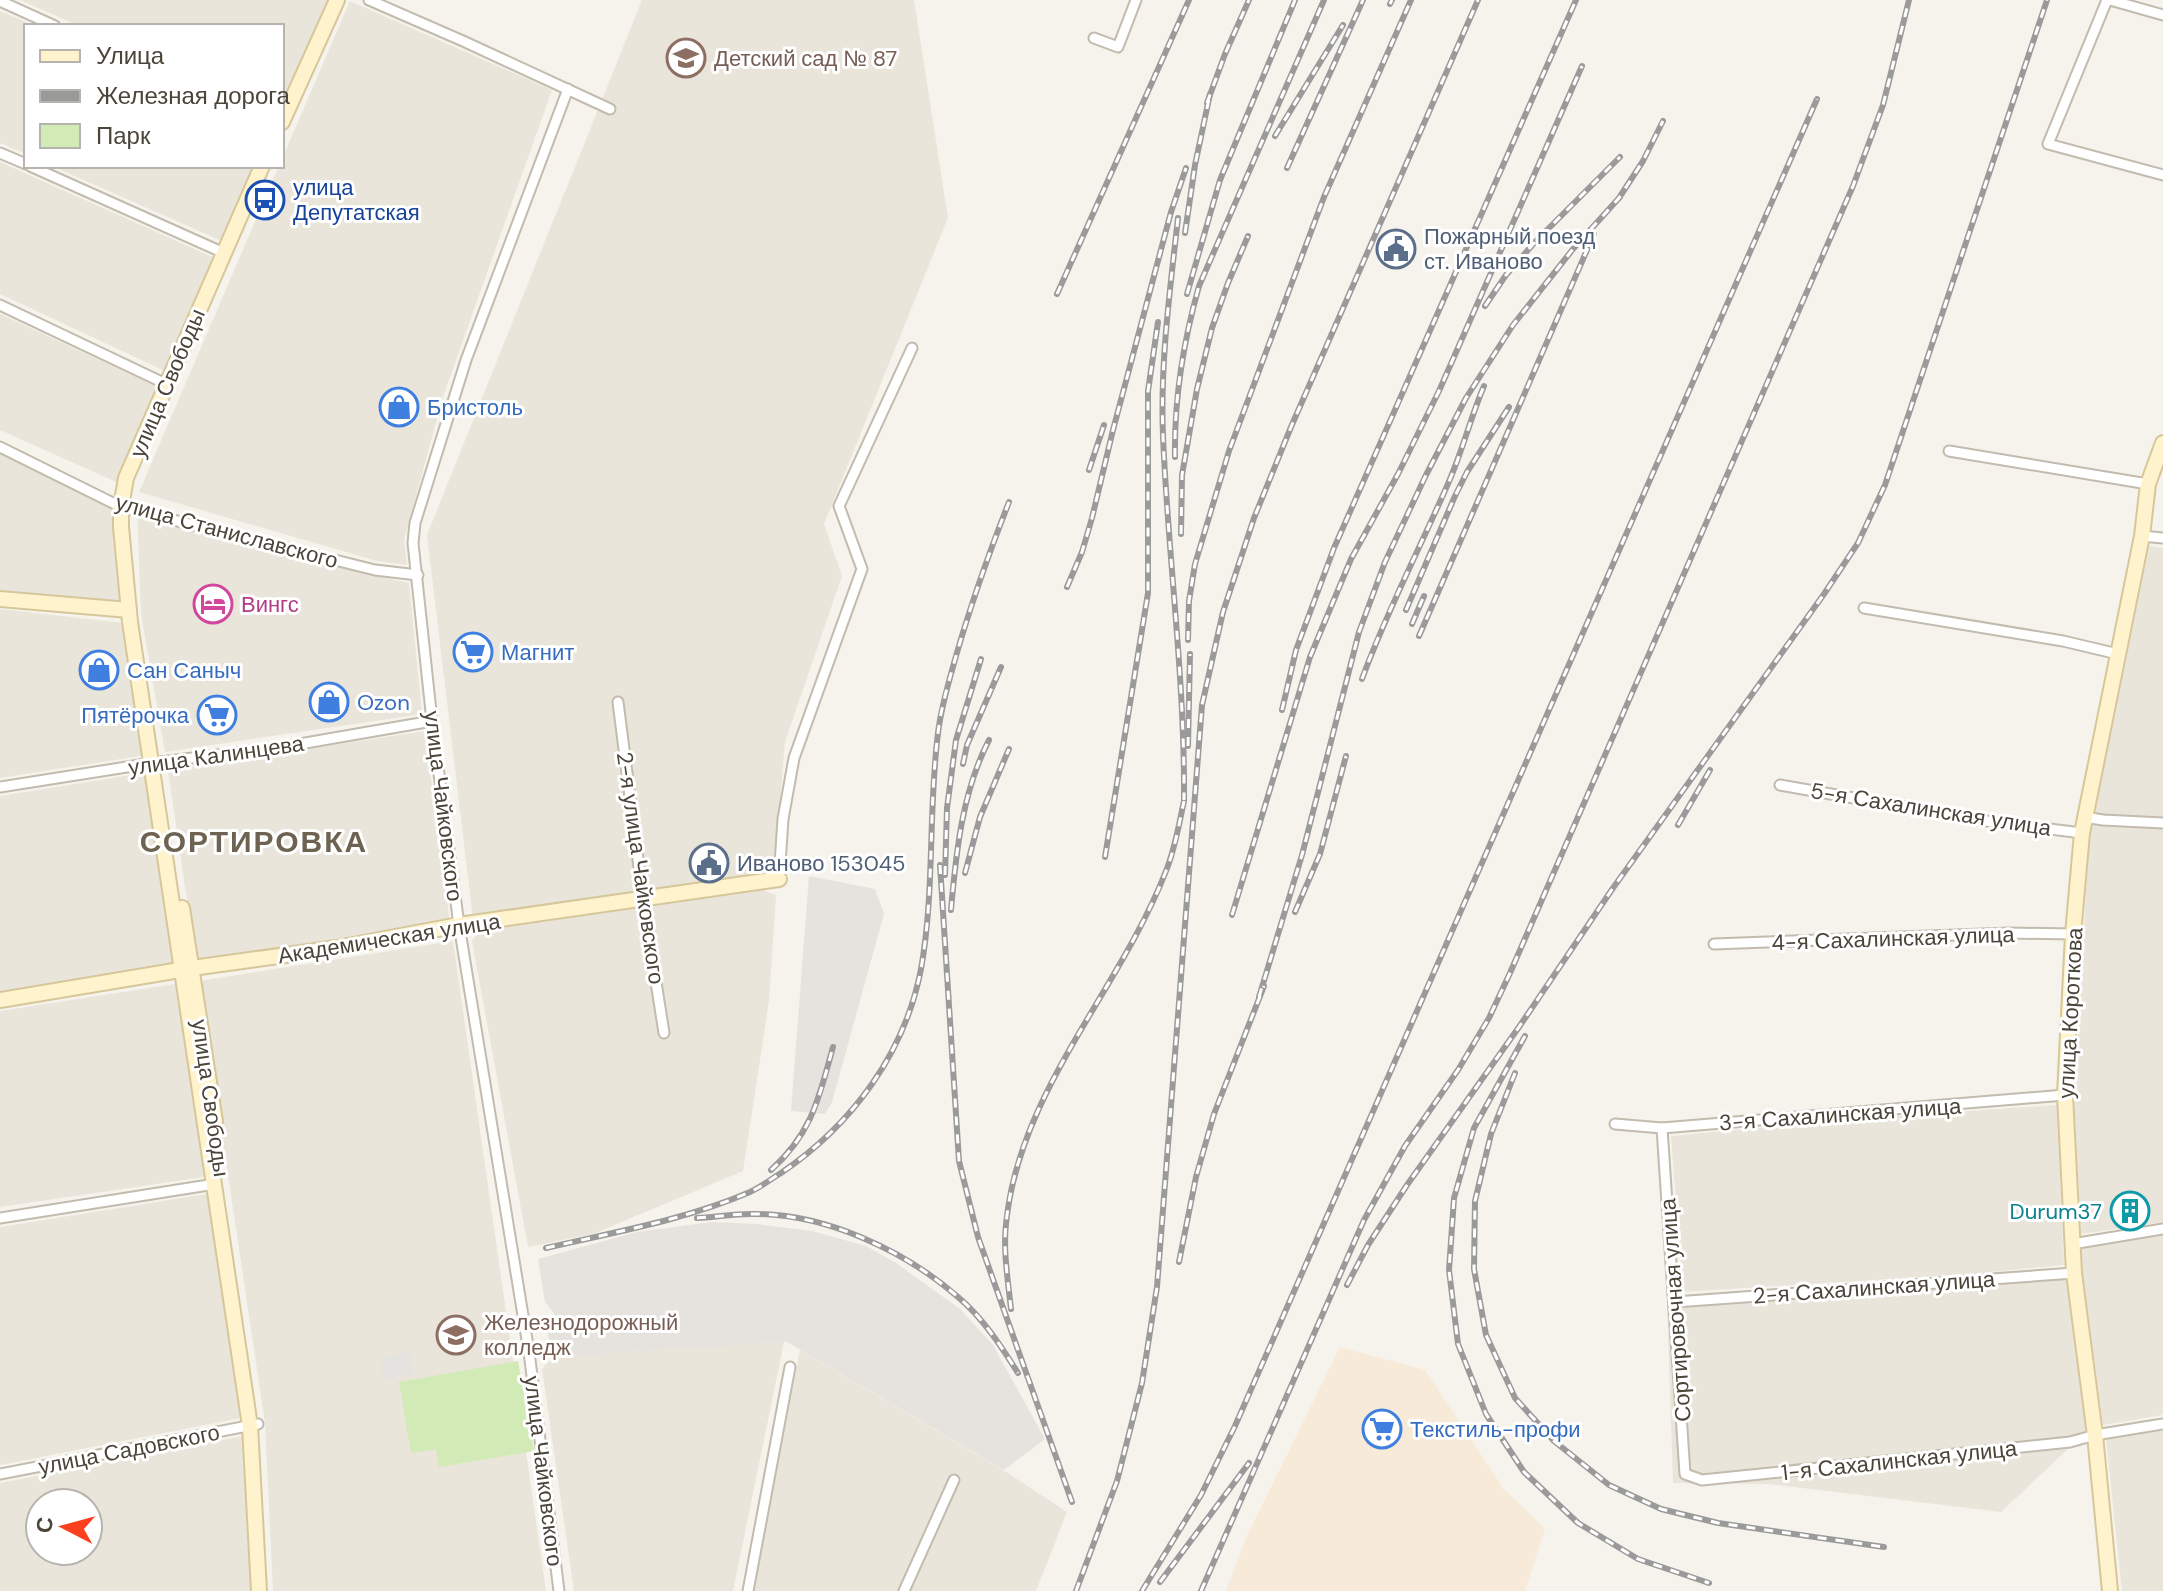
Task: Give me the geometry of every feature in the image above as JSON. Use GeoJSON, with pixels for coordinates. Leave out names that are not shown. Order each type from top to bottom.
{"type":"FeatureCollection","features":[{"type":"Feature","properties":{"kind":"main road"},"geometry":{"type":"LineString","coordinates":[[284,118],[337,0]]}},
{"type":"Feature","properties":{"kind":"main road","name":"улица Свободы"},"geometry":{"type":"LineString","coordinates":[[261,168],[126,478],[121,527],[129,610],[156,763],[254,1425],[268,1591]]}},
{"type":"Feature","properties":{"kind":"main road","name":"улица Короткова"},"geometry":{"type":"LineString","coordinates":[[2110,1591],[2095,1435],[2074,1273],[2065,1095],[2073,934],[2084,817],[2142,536],[2148,484],[2163,443]]}},
{"type":"Feature","properties":{"kind":"main road"},"geometry":{"type":"LineString","coordinates":[[0,599],[129,610]]}},
{"type":"Feature","properties":{"kind":"main road","name":"Академическая улица"},"geometry":{"type":"LineString","coordinates":[[0,1000],[337,948],[459,925],[779,879]]}},
{"type":"Feature","properties":{"kind":"main road","name":"улица Свободы"},"geometry":{"type":"LineString","coordinates":[[187,969],[215,1184],[254,1425],[259,1591]]}},
{"type":"Feature","properties":{"kind":"street"},"geometry":{"type":"LineString","coordinates":[[369,0],[610,109]]}},
{"type":"Feature","properties":{"kind":"street"},"geometry":{"type":"LineString","coordinates":[[1094,38],[1118,47],[1136,0]]}},
{"type":"Feature","properties":{"kind":"street"},"geometry":{"type":"LineString","coordinates":[[2163,15],[2109,0],[2048,144],[2163,175]]}},
{"type":"Feature","properties":{"kind":"street"},"geometry":{"type":"LineString","coordinates":[[0,1],[51,24]]}},
{"type":"Feature","properties":{"kind":"street","name":"улица Чайковского"},"geometry":{"type":"LineString","coordinates":[[559,1591],[529,1352],[459,925],[432,721],[413,543],[415,523],[466,360],[568,89]]}},
{"type":"Feature","properties":{"kind":"street"},"geometry":{"type":"LineString","coordinates":[[0,153],[24,163]]}},
{"type":"Feature","properties":{"kind":"street"},"geometry":{"type":"LineString","coordinates":[[35,168],[224,253]]}},
{"type":"Feature","properties":{"kind":"street"},"geometry":{"type":"LineString","coordinates":[[0,305],[166,384]]}},
{"type":"Feature","properties":{"kind":"street"},"geometry":{"type":"LineString","coordinates":[[779,879],[783,819],[794,758],[862,569],[839,506],[912,348]]}},
{"type":"Feature","properties":{"kind":"street","name":"улица Станиславского"},"geometry":{"type":"LineString","coordinates":[[0,447],[121,507],[375,570],[418,575]]}},
{"type":"Feature","properties":{"kind":"street"},"geometry":{"type":"LineString","coordinates":[[1949,451],[2148,484]]}},
{"type":"Feature","properties":{"kind":"street"},"geometry":{"type":"LineString","coordinates":[[2142,536],[2163,538]]}},
{"type":"Feature","properties":{"kind":"street"},"geometry":{"type":"LineString","coordinates":[[1864,608],[2063,641],[2118,654]]}},
{"type":"Feature","properties":{"kind":"street","name":"2-я улица Чайковского"},"geometry":{"type":"LineString","coordinates":[[618,702],[664,1033]]}},
{"type":"Feature","properties":{"kind":"street","name":"улица Калинцева"},"geometry":{"type":"LineString","coordinates":[[0,787],[288,746],[432,721]]}},
{"type":"Feature","properties":{"kind":"street","name":"5-я Сахалинская улица"},"geometry":{"type":"LineString","coordinates":[[1780,785],[1978,820],[2082,833]]}},
{"type":"Feature","properties":{"kind":"street","name":"5-я Сахалинская улица"},"geometry":{"type":"LineString","coordinates":[[2084,817],[2163,823]]}},
{"type":"Feature","properties":{"kind":"street","name":"4-я Сахалинская улица"},"geometry":{"type":"LineString","coordinates":[[1714,944],[2010,933],[2073,934]]}},
{"type":"Feature","properties":{"kind":"street","name":"3-я Сахалинская улица"},"geometry":{"type":"LineString","coordinates":[[1615,1124],[1662,1128],[2065,1095]]}},
{"type":"Feature","properties":{"kind":"street","name":"Сортировочная улица"},"geometry":{"type":"LineString","coordinates":[[1662,1128],[1685,1474],[1702,1480]]}},
{"type":"Feature","properties":{"kind":"street"},"geometry":{"type":"LineString","coordinates":[[0,1218],[215,1184]]}},
{"type":"Feature","properties":{"kind":"street"},"geometry":{"type":"LineString","coordinates":[[2072,1244],[2163,1229]]}},
{"type":"Feature","properties":{"kind":"street","name":"2-я Сахалинская улица"},"geometry":{"type":"LineString","coordinates":[[1675,1302],[2074,1273]]}},
{"type":"Feature","properties":{"kind":"street"},"geometry":{"type":"LineString","coordinates":[[748,1591],[790,1367]]}},
{"type":"Feature","properties":{"kind":"street","name":"1-я Сахалинская улица"},"geometry":{"type":"LineString","coordinates":[[1702,1480],[2070,1442],[2163,1424]]}},
{"type":"Feature","properties":{"kind":"street","name":"улица Садовского"},"geometry":{"type":"LineString","coordinates":[[0,1474],[254,1425]]}},
{"type":"Feature","properties":{"kind":"street"},"geometry":{"type":"LineString","coordinates":[[904,1591],[954,1480]]}},
{"type":"Feature","properties":{"kind":"shaded area"},"geometry":{"type":"Polygon","coordinates":[[[20,0],[331,0],[284,106],[284,24],[74,24],[20,0]]]}},
{"type":"Feature","properties":{"kind":"shaded area"},"geometry":{"type":"Polygon","coordinates":[[[642,0],[914,0],[948,218],[824,524],[842,576],[785,742],[774,872],[473,919],[427,535],[642,0]]]}},
{"type":"Feature","properties":{"kind":"shaded area"},"geometry":{"type":"Polygon","coordinates":[[[350,1],[552,90],[443,397],[404,540],[407,565],[377,561],[139,492],[278,168],[284,168],[284,154],[350,1]]]}},
{"type":"Feature","properties":{"kind":"shaded area"},"geometry":{"type":"Polygon","coordinates":[[[0,11],[30,24],[24,24],[24,153],[0,143],[0,11]]]}},
{"type":"Feature","properties":{"kind":"shaded area"},"geometry":{"type":"Polygon","coordinates":[[[0,162],[217,259],[167,372],[0,294],[0,162]]]}},
{"type":"Feature","properties":{"kind":"shaded area"},"geometry":{"type":"Polygon","coordinates":[[[57,168],[257,168],[224,242],[57,168]]]}},
{"type":"Feature","properties":{"kind":"shaded area"},"geometry":{"type":"Polygon","coordinates":[[[0,314],[160,388],[123,485],[0,430],[0,314]]]}},
{"type":"Feature","properties":{"kind":"shaded area"},"geometry":{"type":"Polygon","coordinates":[[[0,449],[119,503],[123,605],[0,591],[0,449]]]}},
{"type":"Feature","properties":{"kind":"shaded area"},"geometry":{"type":"Polygon","coordinates":[[[137,510],[276,554],[409,583],[422,714],[165,752],[141,614],[137,510]]]}},
{"type":"Feature","properties":{"kind":"shaded area"},"geometry":{"type":"Polygon","coordinates":[[[2149,546],[2163,548],[2163,1222],[2081,1234],[2074,1095],[2089,840],[2149,546]]]}},
{"type":"Feature","properties":{"kind":"shaded area"},"geometry":{"type":"Polygon","coordinates":[[[0,609],[124,623],[147,755],[0,778],[0,609]]]}},
{"type":"Feature","properties":{"kind":"shaded area"},"geometry":{"type":"Polygon","coordinates":[[[425,731],[450,924],[196,963],[168,770],[425,731]]]}},
{"type":"Feature","properties":{"kind":"shaded area"},"geometry":{"type":"Polygon","coordinates":[[[150,772],[178,966],[0,993],[0,796],[150,772]]]}},
{"type":"Feature","properties":{"kind":"shaded area"},"geometry":{"type":"Polygon","coordinates":[[[809,876],[875,889],[884,914],[832,1102],[825,1114],[791,1111],[809,876]]]}},
{"type":"Feature","properties":{"kind":"shaded area"},"geometry":{"type":"Polygon","coordinates":[[[758,888],[776,895],[769,1001],[743,1171],[593,1234],[528,1247],[472,941],[481,929],[758,888]]]}},
{"type":"Feature","properties":{"kind":"shaded area"},"geometry":{"type":"Polygon","coordinates":[[[453,941],[546,1591],[273,1591],[265,1423],[199,981],[453,941]]]}},
{"type":"Feature","properties":{"kind":"shaded area"},"geometry":{"type":"Polygon","coordinates":[[[181,983],[211,1176],[0,1207],[0,1011],[181,983]]]}},
{"type":"Feature","properties":{"kind":"shaded area"},"geometry":{"type":"Polygon","coordinates":[[[2057,1105],[2064,1265],[1683,1292],[1671,1136],[1864,1118],[2057,1105]]]}},
{"type":"Feature","properties":{"kind":"shaded area"},"geometry":{"type":"Polygon","coordinates":[[[213,1193],[246,1417],[0,1465],[0,1227],[213,1193]]]}},
{"type":"Feature","properties":{"kind":"shaded area"},"geometry":{"type":"Polygon","coordinates":[[[712,1222],[812,1231],[866,1246],[896,1263],[960,1309],[993,1345],[1045,1439],[1004,1470],[787,1342],[553,1357],[547,1331],[553,1327],[554,1313],[545,1302],[538,1259],[637,1232],[712,1222]]]}},
{"type":"Feature","properties":{"kind":"shaded area"},"geometry":{"type":"Polygon","coordinates":[[[2163,1234],[2163,1415],[2103,1425],[2079,1245],[2163,1234]]]}},
{"type":"Feature","properties":{"kind":"shaded area"},"geometry":{"type":"Polygon","coordinates":[[[2066,1274],[2086,1432],[2001,1512],[1769,1484],[1673,1483],[1667,1301],[2066,1274]]]}},
{"type":"Feature","properties":{"kind":"shaded area"},"geometry":{"type":"Polygon","coordinates":[[[784,1342],[733,1591],[574,1591],[542,1369],[553,1357],[784,1342]]]}},
{"type":"Feature","properties":{"kind":"shaded area","name":"Текстиль-профи"},"geometry":{"type":"Polygon","coordinates":[[[1340,1347],[1425,1370],[1504,1489],[1545,1529],[1525,1591],[1226,1591],[1246,1538],[1340,1347]]]}},
{"type":"Feature","properties":{"kind":"shaded area"},"geometry":{"type":"Polygon","coordinates":[[[800,1350],[1003,1470],[1067,1512],[1036,1591],[754,1591],[800,1350]]]}},
{"type":"Feature","properties":{"kind":"shaded area"},"geometry":{"type":"Polygon","coordinates":[[[410,1352],[414,1375],[384,1380],[380,1358],[410,1352]]]}},
{"type":"Feature","properties":{"kind":"shaded area"},"geometry":{"type":"Polygon","coordinates":[[[2163,1430],[2163,1591],[2122,1591],[2106,1439],[2163,1430]]]}},
{"type":"Feature","properties":{"kind":"shaded area"},"geometry":{"type":"Polygon","coordinates":[[[248,1435],[254,1591],[0,1591],[0,1483],[248,1435]]]}},
{"type":"Feature","properties":{"kind":"green space"},"geometry":{"type":"Polygon","coordinates":[[[518,1361],[534,1451],[439,1467],[436,1449],[411,1453],[399,1382],[518,1361]]]}},
{"type":"Feature","properties":{"kind":"railway"},"geometry":{"type":"LineString","coordinates":[[1057,294],[1189,0]]}},
{"type":"Feature","properties":{"kind":"railway"},"geometry":{"type":"LineString","coordinates":[[1207,103],[1249,0]]}},
{"type":"Feature","properties":{"kind":"railway"},"geometry":{"type":"LineString","coordinates":[[1187,294],[1220,180],[1295,0]]}},
{"type":"Feature","properties":{"kind":"railway"},"geometry":{"type":"LineString","coordinates":[[1175,457],[1181,371],[1199,286],[1324,0]]}},
{"type":"Feature","properties":{"kind":"railway"},"geometry":{"type":"LineString","coordinates":[[1287,168],[1363,0]]}},
{"type":"Feature","properties":{"kind":"railway"},"geometry":{"type":"LineString","coordinates":[[1390,4],[1392,0]]}},
{"type":"Feature","properties":{"kind":"railway"},"geometry":{"type":"LineString","coordinates":[[1188,640],[1189,601],[1195,564],[1229,451],[1324,197],[1411,0]]}},
{"type":"Feature","properties":{"kind":"railway"},"geometry":{"type":"LineString","coordinates":[[1076,1591],[1117,1481],[1142,1383],[1157,1287],[1202,705],[1223,612],[1254,518],[1291,427],[1478,0]]}},
{"type":"Feature","properties":{"kind":"railway"},"geometry":{"type":"LineString","coordinates":[[1282,710],[1296,650],[1334,548],[1576,0]]}},
{"type":"Feature","properties":{"kind":"railway"},"geometry":{"type":"LineString","coordinates":[[1201,1591],[1364,1220],[1405,1146],[1458,1070],[1489,1018],[1510,973],[1853,186],[1883,105],[1909,0]]}},
{"type":"Feature","properties":{"kind":"railway"},"geometry":{"type":"LineString","coordinates":[[1347,1285],[1368,1245],[1407,1185],[1858,543],[1885,485],[2047,0]]}},
{"type":"Feature","properties":{"kind":"railway"},"geometry":{"type":"LineString","coordinates":[[1275,136],[1343,25]]}},
{"type":"Feature","properties":{"kind":"railway"},"geometry":{"type":"LineString","coordinates":[[1232,915],[1310,657],[1351,559],[1439,391],[1582,66]]}},
{"type":"Feature","properties":{"kind":"railway"},"geometry":{"type":"LineString","coordinates":[[1185,233],[1210,94]]}},
{"type":"Feature","properties":{"kind":"railway"},"geometry":{"type":"LineString","coordinates":[[1142,1591],[1201,1495],[1235,1426],[1817,99]]}},
{"type":"Feature","properties":{"kind":"railway"},"geometry":{"type":"LineString","coordinates":[[1259,997],[1302,855],[1359,632],[1385,562],[1466,398],[1513,325],[1573,249],[1619,198],[1643,161],[1663,121]]}},
{"type":"Feature","properties":{"kind":"railway"},"geometry":{"type":"LineString","coordinates":[[1485,306],[1506,275],[1535,242],[1620,157]]}},
{"type":"Feature","properties":{"kind":"railway"},"geometry":{"type":"LineString","coordinates":[[1067,587],[1092,518],[1171,212],[1186,168]]}},
{"type":"Feature","properties":{"kind":"railway"},"geometry":{"type":"LineString","coordinates":[[1178,218],[1166,327],[1162,409],[1182,709],[1184,800]]}},
{"type":"Feature","properties":{"kind":"railway"},"geometry":{"type":"LineString","coordinates":[[1419,636],[1594,234]]}},
{"type":"Feature","properties":{"kind":"railway"},"geometry":{"type":"LineString","coordinates":[[1181,534],[1182,475],[1197,389],[1212,328],[1248,236]]}},
{"type":"Feature","properties":{"kind":"railway"},"geometry":{"type":"LineString","coordinates":[[1105,857],[1148,593],[1148,391],[1158,322]]}},
{"type":"Feature","properties":{"kind":"railway"},"geometry":{"type":"LineString","coordinates":[[1362,679],[1452,474],[1484,386]]}},
{"type":"Feature","properties":{"kind":"railway"},"geometry":{"type":"LineString","coordinates":[[1406,610],[1467,472],[1509,407]]}},
{"type":"Feature","properties":{"kind":"railway"},"geometry":{"type":"LineString","coordinates":[[1089,470],[1104,425]]}},
{"type":"Feature","properties":{"kind":"railway"},"geometry":{"type":"LineString","coordinates":[[546,1248],[675,1218],[754,1190],[807,1154],[831,1133],[872,1084],[902,1030],[921,969],[928,910],[939,723],[974,598],[1009,502]]}},
{"type":"Feature","properties":{"kind":"railway"},"geometry":{"type":"LineString","coordinates":[[1412,624],[1424,596]]}},
{"type":"Feature","properties":{"kind":"railway"},"geometry":{"type":"LineString","coordinates":[[1188,746],[1190,654]]}},
{"type":"Feature","properties":{"kind":"railway"},"geometry":{"type":"LineString","coordinates":[[945,875],[947,808],[956,740],[981,659]]}},
{"type":"Feature","properties":{"kind":"railway"},"geometry":{"type":"LineString","coordinates":[[963,764],[967,745],[1001,667]]}},
{"type":"Feature","properties":{"kind":"railway"},"geometry":{"type":"LineString","coordinates":[[951,910],[966,802],[989,740]]}},
{"type":"Feature","properties":{"kind":"railway"},"geometry":{"type":"LineString","coordinates":[[965,873],[980,817],[1009,749]]}},
{"type":"Feature","properties":{"kind":"railway"},"geometry":{"type":"LineString","coordinates":[[1295,912],[1320,854],[1346,756]]}},
{"type":"Feature","properties":{"kind":"railway"},"geometry":{"type":"LineString","coordinates":[[1678,825],[1710,770]]}},
{"type":"Feature","properties":{"kind":"railway"},"geometry":{"type":"LineString","coordinates":[[1011,1309],[1005,1255],[1006,1224],[1015,1176],[1030,1130],[1073,1043],[1146,915],[1169,863],[1184,801]]}},
{"type":"Feature","properties":{"kind":"railway"},"geometry":{"type":"LineString","coordinates":[[940,865],[959,1161],[978,1237],[1072,1502]]}},
{"type":"Feature","properties":{"kind":"railway"},"geometry":{"type":"LineString","coordinates":[[1179,1262],[1196,1177],[1214,1114],[1264,986]]}},
{"type":"Feature","properties":{"kind":"railway"},"geometry":{"type":"LineString","coordinates":[[1525,1036],[1474,1128],[1454,1198],[1449,1270],[1458,1344],[1486,1414],[1524,1472],[1578,1523],[1638,1559],[1709,1583]]}},
{"type":"Feature","properties":{"kind":"railway"},"geometry":{"type":"LineString","coordinates":[[771,1170],[805,1128],[818,1099],[833,1047]]}},
{"type":"Feature","properties":{"kind":"railway"},"geometry":{"type":"LineString","coordinates":[[1515,1073],[1491,1134],[1475,1201],[1474,1269],[1486,1335],[1515,1398],[1554,1441],[1609,1485],[1661,1509],[1718,1523],[1884,1547]]}},
{"type":"Feature","properties":{"kind":"railway"},"geometry":{"type":"LineString","coordinates":[[697,1218],[779,1215],[835,1227],[888,1250],[937,1280],[967,1305],[1018,1373]]}},
{"type":"Feature","properties":{"kind":"railway"},"geometry":{"type":"LineString","coordinates":[[1160,1582],[1249,1463]]}},
{"type":"Feature","properties":{"kind":"place","name":"Детский сад № 87"},"geometry":{"type":"Point","coordinates":[686,58]}},
{"type":"Feature","properties":{"kind":"place","name":"улица Депутатская"},"geometry":{"type":"Point","coordinates":[265,200]}},
{"type":"Feature","properties":{"kind":"place","name":"Пожарный поезд ст. Иваново"},"geometry":{"type":"Point","coordinates":[1396,249]}},
{"type":"Feature","properties":{"kind":"place","name":"Бристоль"},"geometry":{"type":"Point","coordinates":[399,407]}},
{"type":"Feature","properties":{"kind":"place","name":"Вингс"},"geometry":{"type":"Point","coordinates":[213,604]}},
{"type":"Feature","properties":{"kind":"place","name":"Магнит"},"geometry":{"type":"Point","coordinates":[473,652]}},
{"type":"Feature","properties":{"kind":"place","name":"Сан Саныч"},"geometry":{"type":"Point","coordinates":[99,670]}},
{"type":"Feature","properties":{"kind":"place","name":"Ozon"},"geometry":{"type":"Point","coordinates":[329,702]}},
{"type":"Feature","properties":{"kind":"place","name":"Пятёрочка"},"geometry":{"type":"Point","coordinates":[217,715]}},
{"type":"Feature","properties":{"kind":"place","name":"Иваново 153045"},"geometry":{"type":"Point","coordinates":[709,863]}},
{"type":"Feature","properties":{"kind":"place","name":"Durum37"},"geometry":{"type":"Point","coordinates":[2130,1211]}},
{"type":"Feature","properties":{"kind":"place","name":"Железнодорожный колледж"},"geometry":{"type":"Point","coordinates":[456,1335]}},
{"type":"Feature","properties":{"kind":"place","name":"Текстиль-профи"},"geometry":{"type":"Point","coordinates":[1382,1429]}},
{"type":"Feature","properties":{"kind":"district","name":"СОРТИРОВКА"},"geometry":{"type":"Point","coordinates":[254,842]}}]}
